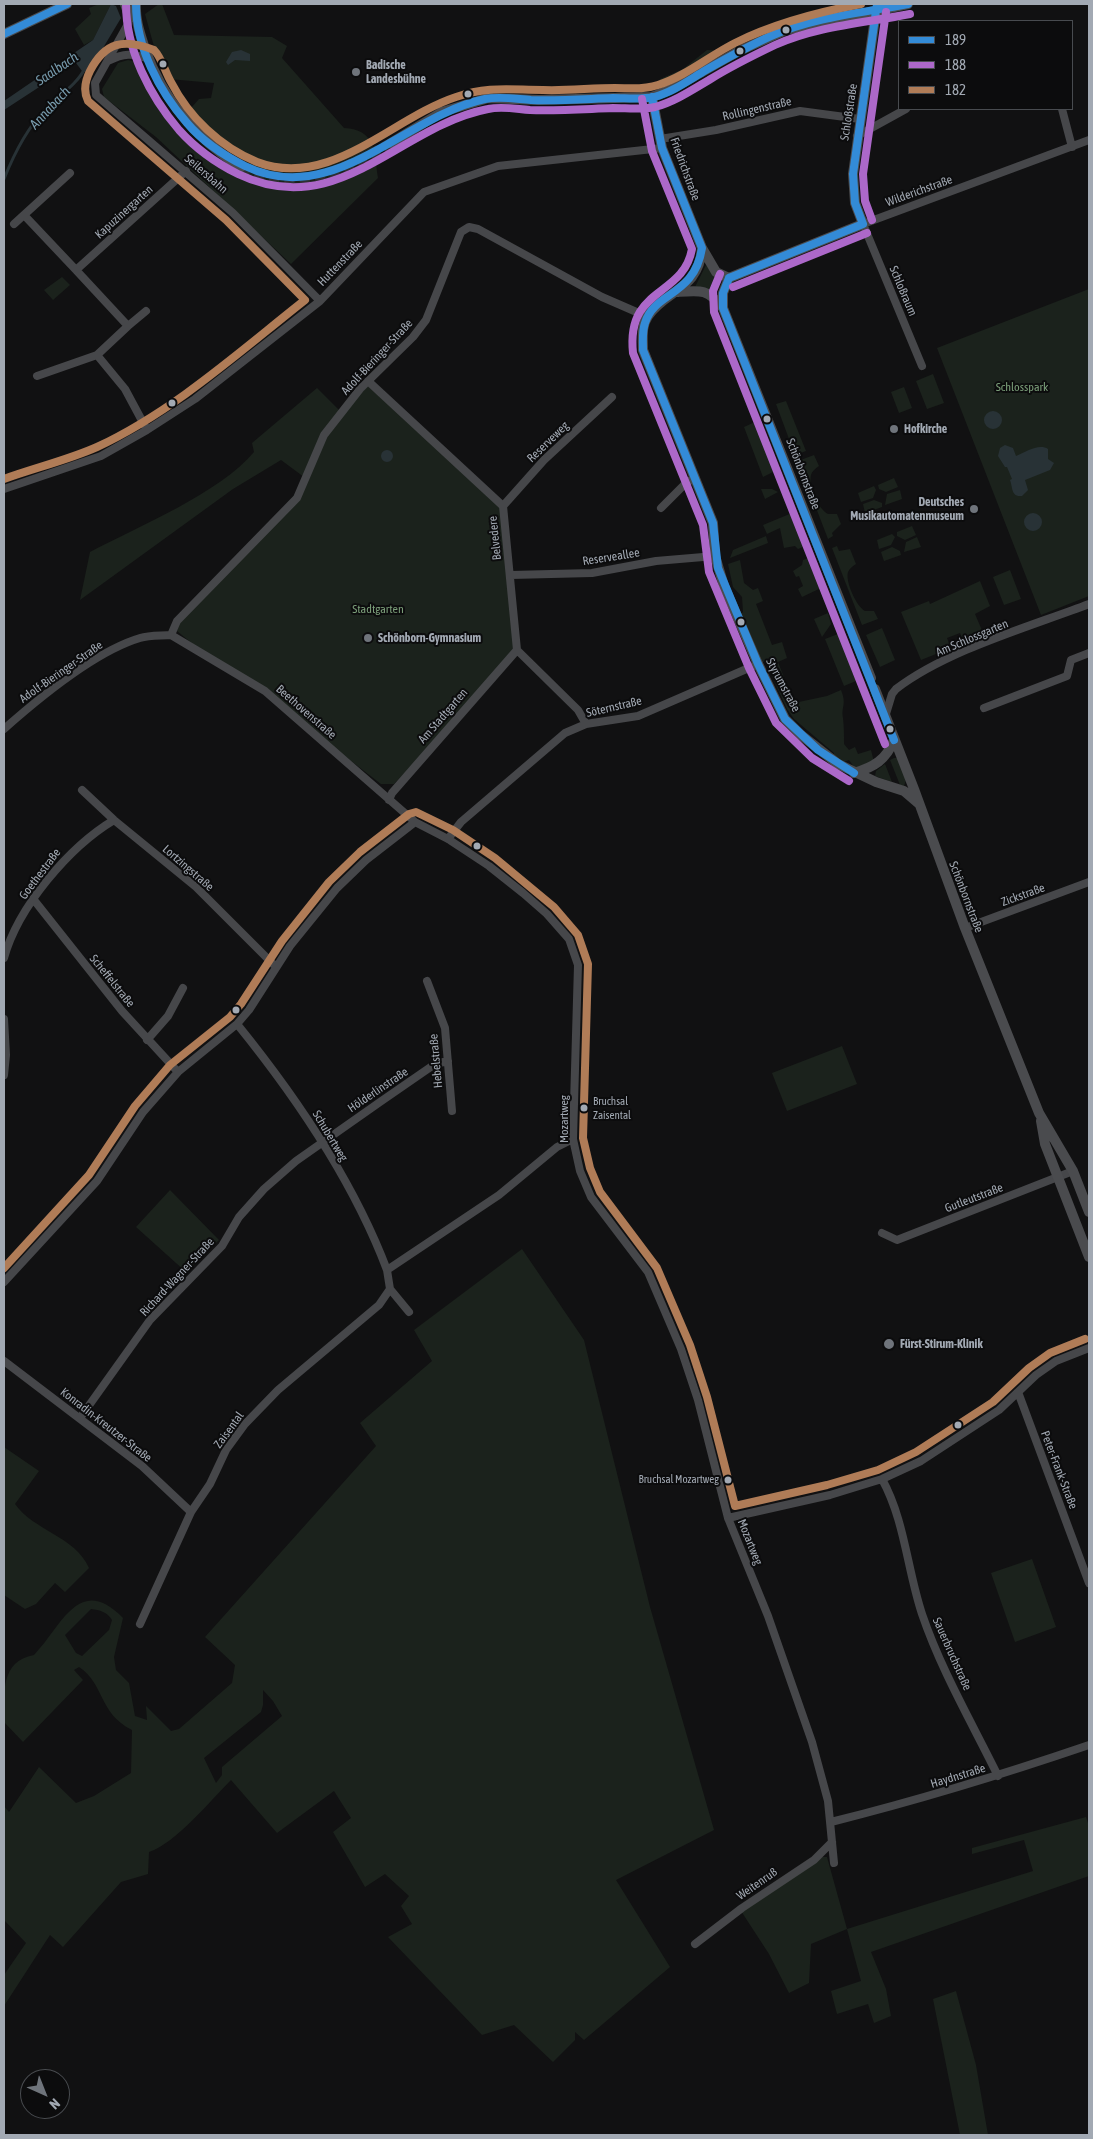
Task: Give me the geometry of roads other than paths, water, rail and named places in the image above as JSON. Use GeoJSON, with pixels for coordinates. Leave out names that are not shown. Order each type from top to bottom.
{"type":"FeatureCollection","features":[{"type":"Feature","properties":{"kind":"main road"},"geometry":{"type":"LineString","coordinates":[[4,34],[67,4]]}},
{"type":"Feature","properties":{"kind":"main road"},"geometry":{"type":"LineString","coordinates":[[136,4],[128,11],[159,84],[184,122],[208,144],[241,166]]}},
{"type":"Feature","properties":{"kind":"main road"},"geometry":{"type":"LineString","coordinates":[[391,143],[442,112],[488,98],[539,100],[652,97],[672,89],[739,51],[786,30],[877,7],[908,4]]}},
{"type":"Feature","properties":{"kind":"main road","name":"Schloßstraße"},"geometry":{"type":"LineString","coordinates":[[862,224],[855,203],[853,174],[877,7]]}},
{"type":"Feature","properties":{"kind":"main road","name":"Friedrichstraße"},"geometry":{"type":"LineString","coordinates":[[652,97],[661,143],[702,248],[711,266],[724,277],[729,278]]}},
{"type":"Feature","properties":{"kind":"main road","name":"Wilderichstraße"},"geometry":{"type":"LineString","coordinates":[[729,278],[862,224]]}},
{"type":"Feature","properties":{"kind":"main road"},"geometry":{"type":"LineString","coordinates":[[648,317],[678,292],[694,274],[701,259],[702,248]]}},
{"type":"Feature","properties":{"kind":"main road"},"geometry":{"type":"LineString","coordinates":[[723,308],[723,293],[729,278]]}},
{"type":"Feature","properties":{"kind":"main road"},"geometry":{"type":"LineString","coordinates":[[678,292],[699,290],[710,293],[723,308]]}},
{"type":"Feature","properties":{"kind":"main road","name":"Schönbornstraße"},"geometry":{"type":"LineString","coordinates":[[723,308],[871,678]]}},
{"type":"Feature","properties":{"kind":"main road","name":"Styrumstraße"},"geometry":{"type":"LineString","coordinates":[[648,317],[642,331],[643,350],[713,524],[715,556],[724,586],[758,664],[785,719],[818,750],[854,773],[904,791],[918,803]]}},
{"type":"Feature","properties":{"kind":"main road","name":"Schönbornstraße"},"geometry":{"type":"LineString","coordinates":[[875,689],[965,928],[1039,1113],[1073,1170],[1089,1212]]}},
{"type":"Feature","properties":{"kind":"main road"},"geometry":{"type":"LineString","coordinates":[[854,773],[867,769],[881,761],[889,752],[894,740]]}},
{"type":"Feature","properties":{"kind":"main road","name":"Schönbornstraße"},"geometry":{"type":"LineString","coordinates":[[1039,1113],[1045,1144],[1059,1176],[1089,1258]]}},
{"type":"Feature","properties":{"kind":"street","name":"Seilersbahn"},"geometry":{"type":"LineString","coordinates":[[128,11],[128,24],[95,83],[96,95],[233,213],[320,301]]}},
{"type":"Feature","properties":{"kind":"street"},"geometry":{"type":"LineString","coordinates":[[106,62],[121,54],[132,53],[149,59]]}},
{"type":"Feature","properties":{"kind":"street"},"geometry":{"type":"LineString","coordinates":[[857,136],[904,110]]}},
{"type":"Feature","properties":{"kind":"street"},"geometry":{"type":"LineString","coordinates":[[1062,110],[1072,147]]}},
{"type":"Feature","properties":{"kind":"street","name":"Rollingenstraße"},"geometry":{"type":"LineString","coordinates":[[661,143],[800,111],[860,119]]}},
{"type":"Feature","properties":{"kind":"street","name":"Wilderichstraße"},"geometry":{"type":"LineString","coordinates":[[862,224],[1089,140]]}},
{"type":"Feature","properties":{"kind":"street","name":"Huttenstraße"},"geometry":{"type":"LineString","coordinates":[[4,489],[101,456],[147,430],[194,399],[320,301],[424,192],[498,166],[661,143]]}},
{"type":"Feature","properties":{"kind":"street","name":"Kapuzinergarten"},"geometry":{"type":"LineString","coordinates":[[76,270],[186,171]]}},
{"type":"Feature","properties":{"kind":"street"},"geometry":{"type":"LineString","coordinates":[[14,224],[70,173]]}},
{"type":"Feature","properties":{"kind":"street"},"geometry":{"type":"LineString","coordinates":[[24,215],[128,326]]}},
{"type":"Feature","properties":{"kind":"street","name":"Schloßraum"},"geometry":{"type":"LineString","coordinates":[[862,224],[922,366]]}},
{"type":"Feature","properties":{"kind":"street","name":"Adolf-Bieringer-Straße"},"geometry":{"type":"LineString","coordinates":[[4,729],[66,680],[113,649],[142,638],[171,635],[177,621],[297,498],[324,435],[368,381],[413,337],[426,320],[461,232],[470,227],[478,229],[625,308],[648,317]]}},
{"type":"Feature","properties":{"kind":"street"},"geometry":{"type":"LineString","coordinates":[[37,376],[97,355],[146,310]]}},
{"type":"Feature","properties":{"kind":"street"},"geometry":{"type":"LineString","coordinates":[[97,355],[125,389],[147,430]]}},
{"type":"Feature","properties":{"kind":"street","name":"Belvedere"},"geometry":{"type":"LineString","coordinates":[[368,381],[503,506],[517,650]]}},
{"type":"Feature","properties":{"kind":"street","name":"Reserveweg"},"geometry":{"type":"LineString","coordinates":[[503,506],[544,460],[612,397]]}},
{"type":"Feature","properties":{"kind":"street"},"geometry":{"type":"LineString","coordinates":[[661,508],[687,482],[694,479]]}},
{"type":"Feature","properties":{"kind":"street","name":"Reserveallee"},"geometry":{"type":"LineString","coordinates":[[511,575],[592,573],[656,562],[715,556]]}},
{"type":"Feature","properties":{"kind":"street","name":"Am Schlossgarten"},"geometry":{"type":"LineString","coordinates":[[885,718],[892,694],[902,684],[950,658],[1089,604]]}},
{"type":"Feature","properties":{"kind":"street","name":"Beethovenstraße"},"geometry":{"type":"LineString","coordinates":[[171,635],[265,691],[415,822]]}},
{"type":"Feature","properties":{"kind":"street"},"geometry":{"type":"LineString","coordinates":[[517,650],[578,710],[586,724]]}},
{"type":"Feature","properties":{"kind":"street","name":"Am Stadtgarten"},"geometry":{"type":"LineString","coordinates":[[389,800],[392,792],[517,650]]}},
{"type":"Feature","properties":{"kind":"street"},"geometry":{"type":"LineString","coordinates":[[984,708],[1067,676],[1071,660],[1089,653]]}},
{"type":"Feature","properties":{"kind":"street","name":"Söternstraße"},"geometry":{"type":"LineString","coordinates":[[448,839],[461,822],[489,800],[546,747],[565,733],[586,724],[638,716],[758,664]]}},
{"type":"Feature","properties":{"kind":"street","name":"Lortzingstraße"},"geometry":{"type":"LineString","coordinates":[[82,790],[114,820],[196,888],[276,967]]}},
{"type":"Feature","properties":{"kind":"street","name":"Goethestraße"},"geometry":{"type":"LineString","coordinates":[[4,958],[14,932],[50,875],[71,852],[95,832],[114,820]]}},
{"type":"Feature","properties":{"kind":"street"},"geometry":{"type":"LineString","coordinates":[[4,1282],[97,1181],[143,1112],[178,1072],[238,1024],[258,998],[276,967],[301,931],[337,888],[366,860],[415,822]]}},
{"type":"Feature","properties":{"kind":"street","name":"Mozartweg"},"geometry":{"type":"LineString","coordinates":[[415,822],[448,839],[489,866],[547,914],[569,939],[578,965],[574,1139],[580,1171],[591,1197],[648,1272],[674,1332],[698,1400],[728,1518],[768,1616],[809,1733],[831,1822],[834,1863]]}},
{"type":"Feature","properties":{"kind":"street","name":"Zickstraße"},"geometry":{"type":"LineString","coordinates":[[965,928],[1089,882]]}},
{"type":"Feature","properties":{"kind":"street","name":"Scheffelstraße"},"geometry":{"type":"LineString","coordinates":[[34,900],[147,1040],[178,1072]]}},
{"type":"Feature","properties":{"kind":"street","name":"Hebelstraße"},"geometry":{"type":"LineString","coordinates":[[427,981],[445,1028],[452,1111]]}},
{"type":"Feature","properties":{"kind":"street"},"geometry":{"type":"LineString","coordinates":[[147,1040],[168,1016],[183,988]]}},
{"type":"Feature","properties":{"kind":"street"},"geometry":{"type":"LineString","coordinates":[[4,1019],[6,1055],[4,1075]]}},
{"type":"Feature","properties":{"kind":"street","name":"Schubertweg"},"geometry":{"type":"LineString","coordinates":[[238,1024],[285,1086],[323,1142],[367,1224],[386,1270]]}},
{"type":"Feature","properties":{"kind":"street","name":"Hölderlinstraße"},"geometry":{"type":"LineString","coordinates":[[323,1142],[435,1064],[448,1061]]}},
{"type":"Feature","properties":{"kind":"street"},"geometry":{"type":"LineString","coordinates":[[409,1312],[390,1289],[386,1270],[499,1195],[557,1147],[574,1139]]}},
{"type":"Feature","properties":{"kind":"street","name":"Richard-Wagner-Straße"},"geometry":{"type":"LineString","coordinates":[[80,1418],[150,1320],[222,1246],[239,1217],[264,1189],[296,1161],[323,1142]]}},
{"type":"Feature","properties":{"kind":"street","name":"Gutleutstraße"},"geometry":{"type":"LineString","coordinates":[[882,1233],[897,1240],[1073,1170]]}},
{"type":"Feature","properties":{"kind":"street","name":"Zaisental"},"geometry":{"type":"LineString","coordinates":[[140,1624],[190,1512],[210,1484],[226,1450],[245,1424],[278,1390],[378,1304],[390,1289]]}},
{"type":"Feature","properties":{"kind":"street"},"geometry":{"type":"LineString","coordinates":[[728,1518],[830,1496],[882,1479],[921,1461],[998,1410],[1036,1375],[1056,1361],[1089,1348]]}},
{"type":"Feature","properties":{"kind":"street","name":"Konradin-Kreutzer-Straße"},"geometry":{"type":"LineString","coordinates":[[4,1361],[142,1466],[190,1512]]}},
{"type":"Feature","properties":{"kind":"street","name":"Peter-Frank-Straße"},"geometry":{"type":"LineString","coordinates":[[1018,1392],[1089,1583]]}},
{"type":"Feature","properties":{"kind":"street","name":"Sauerbruchstraße"},"geometry":{"type":"LineString","coordinates":[[882,1479],[905,1538],[921,1611],[932,1642],[998,1776]]}},
{"type":"Feature","properties":{"kind":"street","name":"Haydnstraße"},"geometry":{"type":"LineString","coordinates":[[831,1822],[998,1776],[1089,1745]]}},
{"type":"Feature","properties":{"kind":"street","name":"Weitenruß"},"geometry":{"type":"LineString","coordinates":[[694,1944],[749,1903],[814,1860],[832,1842]]}},
{"type":"Feature","properties":{"kind":"water","name":"Saalbach"},"geometry":{"type":"Polygon","coordinates":[[[111,4],[116,6],[121,18],[88,73],[82,71],[76,63],[4,110],[4,101],[93,40],[111,4]]]}},
{"type":"Feature","properties":{"kind":"water"},"geometry":{"type":"Polygon","coordinates":[[[241,50],[250,54],[250,61],[235,60],[228,65],[226,62],[232,52],[241,50]]]}},
{"type":"Feature","properties":{"kind":"water"},"geometry":{"type":"Polygon","coordinates":[[[993,411],[999,414],[1002,420],[999,426],[993,429],[987,426],[984,420],[987,414],[993,411]]]}},
{"type":"Feature","properties":{"kind":"water"},"geometry":{"type":"Polygon","coordinates":[[[1005,445],[1013,448],[1016,456],[1032,449],[1044,447],[1048,449],[1048,459],[1054,463],[1050,470],[1025,480],[1028,490],[1022,496],[1014,493],[1010,480],[1012,479],[1007,467],[1005,467],[998,456],[1000,448],[1005,445]]]}},
{"type":"Feature","properties":{"kind":"water"},"geometry":{"type":"Polygon","coordinates":[[[385,450],[389,450],[393,456],[389,462],[385,462],[381,458],[381,454],[385,450]]]}},
{"type":"Feature","properties":{"kind":"water"},"geometry":{"type":"Polygon","coordinates":[[[1033,513],[1039,516],[1042,522],[1039,528],[1033,531],[1027,528],[1024,522],[1027,516],[1033,513]]]}},
{"type":"Feature","properties":{"kind":"waterway","name":"Annabach"},"geometry":{"type":"LineString","coordinates":[[4,179],[16,151],[32,125],[77,80],[85,68]]}},
{"type":"Feature","properties":{"kind":"tunnel"},"geometry":{"type":"LineString","coordinates":[[241,167],[283,178],[302,178],[336,170],[391,143]]}},
{"type":"Feature","properties":{"kind":"place","name":"Badische Landesbühne"},"geometry":{"type":"Point","coordinates":[356,72]}},
{"type":"Feature","properties":{"kind":"place","name":"Hofkirche"},"geometry":{"type":"Point","coordinates":[894,429]}},
{"type":"Feature","properties":{"kind":"place","name":"Deutsches Musikautomatenmuseum"},"geometry":{"type":"Point","coordinates":[974,509]}},
{"type":"Feature","properties":{"kind":"place","name":"Schönborn-Gymnasium"},"geometry":{"type":"Point","coordinates":[368,638]}},
{"type":"Feature","properties":{"kind":"place","name":"Bruchsal Zaisental"},"geometry":{"type":"Point","coordinates":[584,1108]}},
{"type":"Feature","properties":{"kind":"place","name":"Fürst-Stirum-Klinik"},"geometry":{"type":"Point","coordinates":[889,1344]}},
{"type":"Feature","properties":{"kind":"place","name":"Bruchsal Mozartweg"},"geometry":{"type":"Point","coordinates":[728,1480]}},
{"type":"Feature","properties":{"kind":"park label","name":"Schlosspark"},"geometry":{"type":"Point","coordinates":[1022,387]}},
{"type":"Feature","properties":{"kind":"park label","name":"Stadtgarten"},"geometry":{"type":"Point","coordinates":[378,609]}}]}
